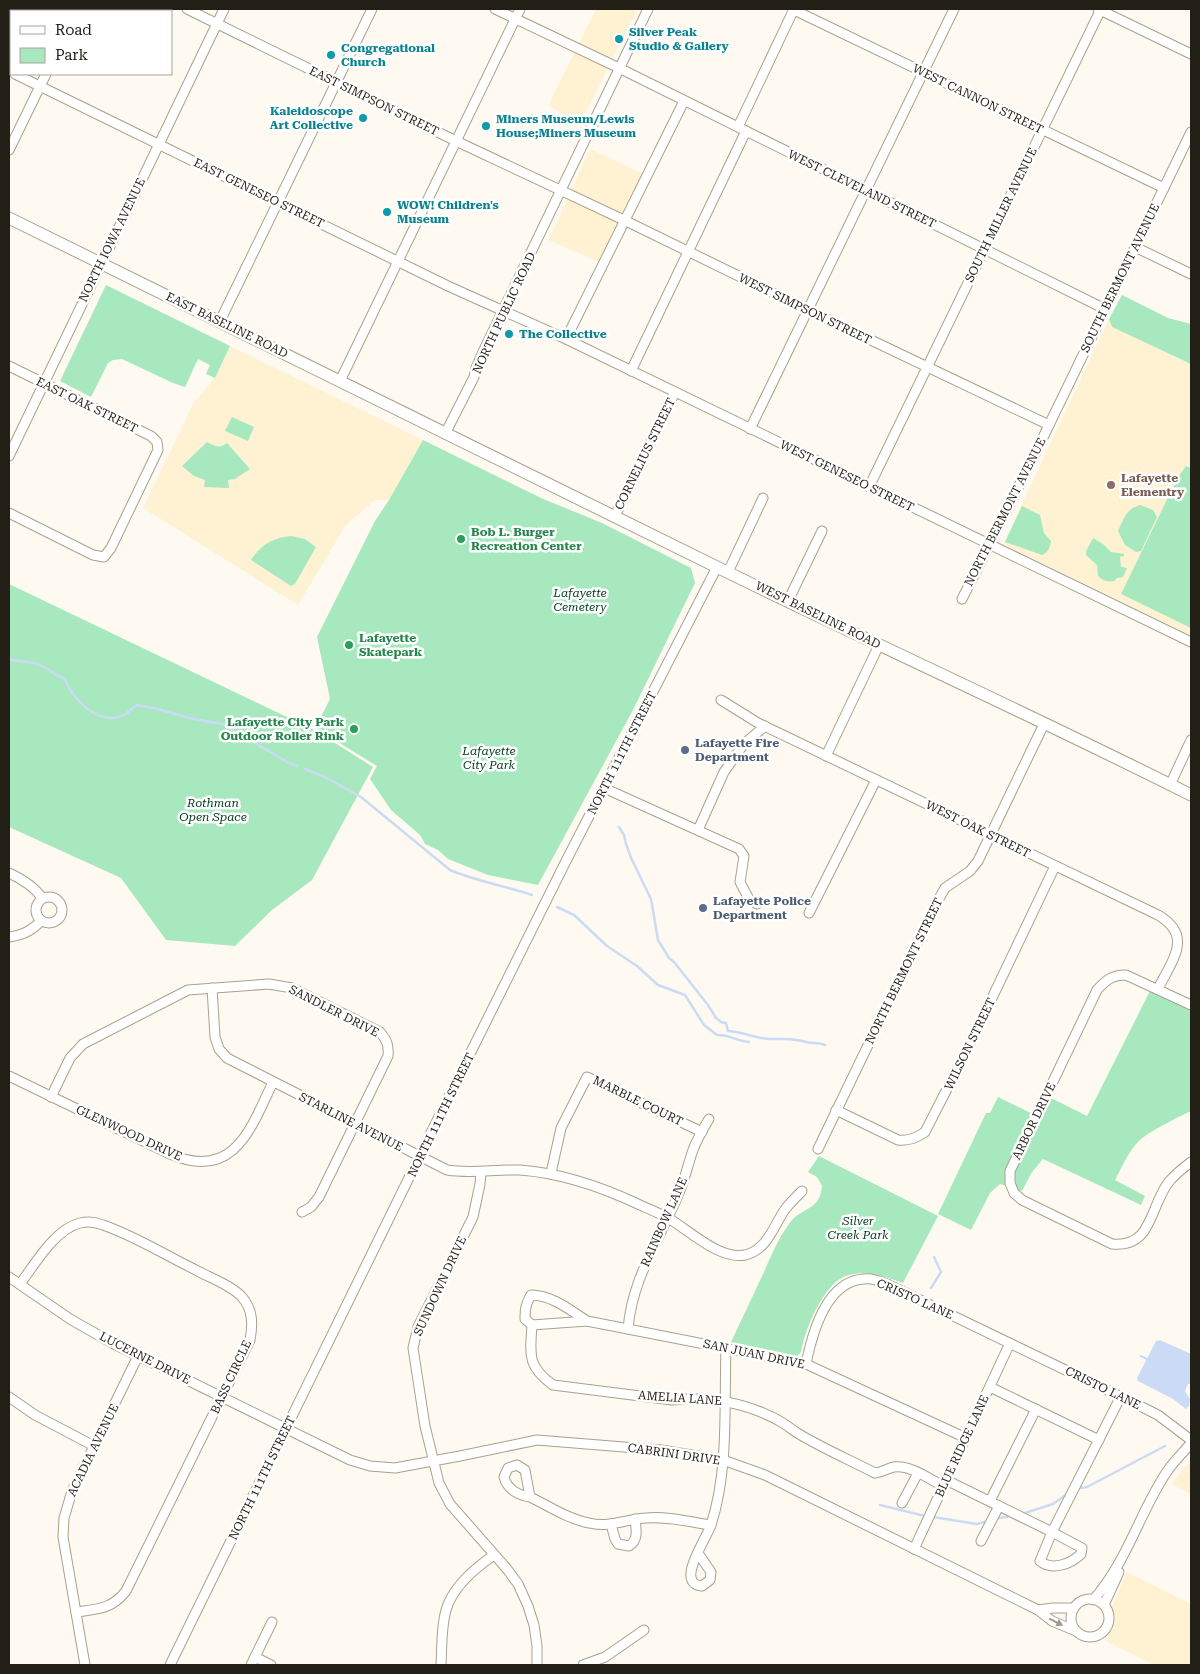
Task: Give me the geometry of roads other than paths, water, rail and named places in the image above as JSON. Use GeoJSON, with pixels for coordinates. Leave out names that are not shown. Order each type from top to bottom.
{"type":"FeatureCollection","features":[{"type":"Feature","properties":{"kind":"main road","name":"EAST BASELINE ROAD"},"geometry":{"type":"LineString","coordinates":[[9,218],[445,434]]}},
{"type":"Feature","properties":{"kind":"main road","name":"WEST BASELINE ROAD"},"geometry":{"type":"LineString","coordinates":[[445,434],[722,570],[1191,795]]}},
{"type":"Feature","properties":{"kind":"street","name":"EAST SIMPSON STREET"},"geometry":{"type":"LineString","coordinates":[[187,9],[561,191]]}},
{"type":"Feature","properties":{"kind":"street","name":"NORTH IOWA AVENUE"},"geometry":{"type":"LineString","coordinates":[[9,456],[224,9]]}},
{"type":"Feature","properties":{"kind":"street"},"geometry":{"type":"LineString","coordinates":[[220,321],[372,9]]}},
{"type":"Feature","properties":{"kind":"street","name":"WEST CLEVELAND STREET"},"geometry":{"type":"LineString","coordinates":[[495,9],[619,68],[1105,309]]}},
{"type":"Feature","properties":{"kind":"street"},"geometry":{"type":"LineString","coordinates":[[340,381],[520,9]]}},
{"type":"Feature","properties":{"kind":"street","name":"NORTH PUBLIC ROAD"},"geometry":{"type":"LineString","coordinates":[[445,434],[474,377],[479,360],[648,9]]}},
{"type":"Feature","properties":{"kind":"street"},"geometry":{"type":"LineString","coordinates":[[631,371],[689,252],[793,9]]}},
{"type":"Feature","properties":{"kind":"street","name":"WEST CANNON STREET"},"geometry":{"type":"LineString","coordinates":[[793,9],[1164,188]]}},
{"type":"Feature","properties":{"kind":"street"},"geometry":{"type":"LineString","coordinates":[[750,429],[954,9]]}},
{"type":"Feature","properties":{"kind":"street"},"geometry":{"type":"LineString","coordinates":[[1100,9],[1191,54]]}},
{"type":"Feature","properties":{"kind":"street","name":"SOUTH MILLER AVENUE"},"geometry":{"type":"LineString","coordinates":[[869,487],[1100,9]]}},
{"type":"Feature","properties":{"kind":"street","name":"EAST GENESEO STREET"},"geometry":{"type":"LineString","coordinates":[[18,75],[503,312]]}},
{"type":"Feature","properties":{"kind":"street"},"geometry":{"type":"LineString","coordinates":[[9,150],[46,75]]}},
{"type":"Feature","properties":{"kind":"street"},"geometry":{"type":"LineString","coordinates":[[566,339],[684,101]]}},
{"type":"Feature","properties":{"kind":"street","name":"SOUTH BERMONT AVENUE"},"geometry":{"type":"LineString","coordinates":[[1049,425],[1191,132]]}},
{"type":"Feature","properties":{"kind":"street","name":"WEST SIMPSON STREET"},"geometry":{"type":"LineString","coordinates":[[561,191],[1049,425]]}},
{"type":"Feature","properties":{"kind":"street"},"geometry":{"type":"LineString","coordinates":[[1135,247],[1191,274]]}},
{"type":"Feature","properties":{"kind":"street","name":"WEST GENESEO STREET"},"geometry":{"type":"LineString","coordinates":[[503,312],[566,339],[1191,642]]}},
{"type":"Feature","properties":{"kind":"street","name":"EAST OAK STREET"},"geometry":{"type":"LineString","coordinates":[[9,366],[151,436],[157,442],[158,450],[111,548],[104,557],[93,556],[9,513]]}},
{"type":"Feature","properties":{"kind":"street","name":"CORNELIUS STREET"},"geometry":{"type":"LineString","coordinates":[[615,516],[675,392]]}},
{"type":"Feature","properties":{"kind":"street","name":"NORTH BERMONT AVENUE"},"geometry":{"type":"LineString","coordinates":[[962,599],[1049,425]]}},
{"type":"Feature","properties":{"kind":"street","name":"NORTH 111TH STREET"},"geometry":{"type":"LineString","coordinates":[[170,1665],[457,1080],[604,788],[763,498]]}},
{"type":"Feature","properties":{"kind":"street"},"geometry":{"type":"LineString","coordinates":[[788,601],[822,531]]}},
{"type":"Feature","properties":{"kind":"street"},"geometry":{"type":"LineString","coordinates":[[826,756],[878,645]]}},
{"type":"Feature","properties":{"kind":"street","name":"WEST OAK STREET"},"geometry":{"type":"LineString","coordinates":[[721,700],[764,726],[991,836],[1158,914],[1170,922],[1177,932],[1178,946],[1158,989]]}},
{"type":"Feature","properties":{"kind":"street","name":"NORTH BERMONT STREET"},"geometry":{"type":"LineString","coordinates":[[818,1149],[936,904],[946,888],[970,872],[978,861],[1044,724]]}},
{"type":"Feature","properties":{"kind":"street"},"geometry":{"type":"LineString","coordinates":[[698,830],[724,772],[743,745],[764,726]]}},
{"type":"Feature","properties":{"kind":"street"},"geometry":{"type":"LineString","coordinates":[[1170,785],[1191,740]]}},
{"type":"Feature","properties":{"kind":"street"},"geometry":{"type":"LineString","coordinates":[[809,914],[876,780]]}},
{"type":"Feature","properties":{"kind":"street"},"geometry":{"type":"LineString","coordinates":[[604,788],[739,849],[744,856],[740,882],[749,899],[757,904]]}},
{"type":"Feature","properties":{"kind":"street","name":"WILSON STREET"},"geometry":{"type":"LineString","coordinates":[[836,1110],[898,1140],[916,1138],[926,1132],[1055,866]]}},
{"type":"Feature","properties":{"kind":"street"},"geometry":{"type":"LineString","coordinates":[[9,873],[38,890],[42,898]]}},
{"type":"Feature","properties":{"kind":"street"},"geometry":{"type":"LineString","coordinates":[[48,896],[55,897],[63,907],[63,914],[54,923],[41,921],[37,916],[36,909],[38,903],[42,898],[48,896]]}},
{"type":"Feature","properties":{"kind":"street"},"geometry":{"type":"LineString","coordinates":[[9,937],[31,931],[41,921]]}},
{"type":"Feature","properties":{"kind":"street","name":"ARBOR DRIVE"},"geometry":{"type":"LineString","coordinates":[[1191,1005],[1126,975],[1117,975],[1107,979],[1097,990],[1010,1171],[1010,1183],[1014,1193],[1022,1200],[1112,1244],[1121,1245],[1131,1243],[1139,1238],[1168,1183],[1182,1168],[1191,1162]]}},
{"type":"Feature","properties":{"kind":"street","name":"SANDLER DRIVE"},"geometry":{"type":"LineString","coordinates":[[52,1097],[70,1058],[83,1044],[188,990],[279,985],[292,988],[380,1032],[386,1038],[389,1047],[388,1056],[319,1197],[311,1207],[302,1212]]}},
{"type":"Feature","properties":{"kind":"street","name":"STARLINE AVENUE"},"geometry":{"type":"LineString","coordinates":[[212,988],[215,1037],[219,1049],[227,1058],[448,1170],[463,1173],[518,1170],[552,1173],[608,1190],[667,1218],[714,1248],[738,1256],[757,1250],[764,1244],[786,1208],[802,1191]]}},
{"type":"Feature","properties":{"kind":"street","name":"GLENWOOD DRIVE"},"geometry":{"type":"LineString","coordinates":[[9,1076],[181,1159],[196,1162],[209,1161],[227,1154],[244,1140],[273,1082]]}},
{"type":"Feature","properties":{"kind":"street","name":"MARBLE COURT"},"geometry":{"type":"LineString","coordinates":[[552,1173],[561,1128],[588,1077],[702,1132]]}},
{"type":"Feature","properties":{"kind":"street","name":"RAINBOW LANE"},"geometry":{"type":"LineString","coordinates":[[628,1329],[629,1313],[638,1280],[647,1257],[680,1192],[694,1147],[709,1119]]}},
{"type":"Feature","properties":{"kind":"street","name":"SUNDOWN DRIVE"},"geometry":{"type":"LineString","coordinates":[[481,1172],[473,1217],[418,1327],[413,1348],[418,1389],[439,1483],[450,1504],[518,1584],[528,1606],[534,1626],[537,1665]]}},
{"type":"Feature","properties":{"kind":"street","name":"BASS CIRCLE"},"geometry":{"type":"LineString","coordinates":[[20,1284],[60,1232],[83,1222],[96,1223],[235,1291],[248,1306],[252,1327],[250,1340],[126,1590],[112,1604],[103,1608],[76,1612]]}},
{"type":"Feature","properties":{"kind":"street","name":"LUCERNE DRIVE"},"geometry":{"type":"LineString","coordinates":[[9,1277],[70,1319],[138,1356],[286,1428]]}},
{"type":"Feature","properties":{"kind":"street","name":"CRISTO LANE"},"geometry":{"type":"LineString","coordinates":[[806,1364],[816,1328],[832,1296],[851,1282],[864,1279],[887,1284],[1120,1396],[1158,1415],[1191,1442]]}},
{"type":"Feature","properties":{"kind":"street","name":"SAN JUAN DRIVE"},"geometry":{"type":"LineString","coordinates":[[587,1321],[554,1300],[540,1295],[532,1295],[526,1302],[525,1319],[532,1326],[587,1321],[806,1364],[966,1438]]}},
{"type":"Feature","properties":{"kind":"street","name":"AMELIA LANE"},"geometry":{"type":"LineString","coordinates":[[532,1326],[530,1355],[534,1367],[542,1377],[553,1385],[672,1400],[690,1398],[725,1401],[748,1407],[875,1473],[884,1472],[894,1467],[912,1470],[990,1502],[1052,1532],[1082,1548],[1081,1554],[1063,1564],[1052,1566],[1043,1564],[1040,1561],[1041,1556],[1052,1532]]}},
{"type":"Feature","properties":{"kind":"street","name":"BLUE RIDGE LANE"},"geometry":{"type":"LineString","coordinates":[[914,1549],[1010,1344]]}},
{"type":"Feature","properties":{"kind":"street"},"geometry":{"type":"LineString","coordinates":[[698,1553],[711,1525],[723,1473],[726,1348]]}},
{"type":"Feature","properties":{"kind":"street","name":"ACADIA AVENUE"},"geometry":{"type":"LineString","coordinates":[[85,1665],[63,1537],[64,1518],[72,1491],[138,1356]]}},
{"type":"Feature","properties":{"kind":"street"},"geometry":{"type":"LineString","coordinates":[[990,1387],[1099,1440]]}},
{"type":"Feature","properties":{"kind":"street"},"geometry":{"type":"LineString","coordinates":[[1052,1532],[1120,1396]]}},
{"type":"Feature","properties":{"kind":"street"},"geometry":{"type":"LineString","coordinates":[[9,1397],[35,1415],[94,1446]]}},
{"type":"Feature","properties":{"kind":"street"},"geometry":{"type":"LineString","coordinates":[[990,1502],[1036,1410]]}},
{"type":"Feature","properties":{"kind":"street","name":"CABRINI DRIVE"},"geometry":{"type":"LineString","coordinates":[[286,1428],[350,1460],[370,1466],[395,1468],[538,1440],[661,1450],[723,1460],[765,1475],[1038,1610],[1052,1621],[1076,1630]]}},
{"type":"Feature","properties":{"kind":"street"},"geometry":{"type":"LineString","coordinates":[[1093,1600],[1106,1585],[1122,1560],[1167,1472],[1191,1442]]}},
{"type":"Feature","properties":{"kind":"street"},"geometry":{"type":"LineString","coordinates":[[902,1503],[918,1473]]}},
{"type":"Feature","properties":{"kind":"street"},"geometry":{"type":"LineString","coordinates":[[530,1497],[576,1520],[600,1525],[649,1517],[711,1525]]}},
{"type":"Feature","properties":{"kind":"street"},"geometry":{"type":"LineString","coordinates":[[982,1541],[998,1506]]}},
{"type":"Feature","properties":{"kind":"street"},"geometry":{"type":"LineString","coordinates":[[611,1524],[618,1544],[629,1546],[636,1536],[635,1519]]}},
{"type":"Feature","properties":{"kind":"street"},"geometry":{"type":"LineString","coordinates":[[441,1665],[446,1609],[457,1589],[478,1566],[494,1555]]}},
{"type":"Feature","properties":{"kind":"street"},"geometry":{"type":"LineString","coordinates":[[1104,1605],[1121,1569],[1122,1560]]}},
{"type":"Feature","properties":{"kind":"street"},"geometry":{"type":"LineString","coordinates":[[1093,1600],[1104,1605],[1109,1615],[1109,1621],[1104,1631],[1099,1635],[1086,1637],[1076,1630],[1072,1620],[1074,1608],[1082,1601],[1093,1600]]}},
{"type":"Feature","properties":{"kind":"street"},"geometry":{"type":"LineString","coordinates":[[1038,1610],[1074,1608]]}},
{"type":"Feature","properties":{"kind":"street"},"geometry":{"type":"LineString","coordinates":[[271,1665],[253,1661],[272,1622]]}},
{"type":"Feature","properties":{"kind":"street"},"geometry":{"type":"LineString","coordinates":[[583,1665],[605,1657],[644,1630]]}},
{"type":"Feature","properties":{"kind":"water"},"geometry":{"type":"Polygon","coordinates":[[[1160,1340],[1191,1354],[1191,1384],[1188,1384],[1185,1391],[1190,1399],[1189,1406],[1186,1409],[1173,1399],[1138,1381],[1137,1378],[1156,1341],[1160,1340]]]}},
{"type":"Feature","properties":{"kind":"waterway"},"geometry":{"type":"LineString","coordinates":[[9,659],[38,664],[64,678],[80,702],[96,714],[114,718],[124,715],[136,705],[193,719],[223,724],[297,766]]}},
{"type":"Feature","properties":{"kind":"waterway"},"geometry":{"type":"LineString","coordinates":[[305,769],[327,778],[361,797],[450,870],[532,895]]}},
{"type":"Feature","properties":{"kind":"waterway"},"geometry":{"type":"LineString","coordinates":[[619,827],[624,835],[632,860],[651,899],[658,940],[669,958],[708,1005],[716,1018],[726,1023],[728,1031],[766,1039],[792,1039],[825,1045]]}},
{"type":"Feature","properties":{"kind":"waterway"},"geometry":{"type":"LineString","coordinates":[[557,907],[574,915],[607,946],[637,966],[658,985],[685,995],[704,1025],[717,1035],[749,1042]]}},
{"type":"Feature","properties":{"kind":"waterway"},"geometry":{"type":"LineString","coordinates":[[931,1288],[941,1272],[934,1257]]}},
{"type":"Feature","properties":{"kind":"waterway"},"geometry":{"type":"LineString","coordinates":[[1141,1356],[1149,1360]]}},
{"type":"Feature","properties":{"kind":"waterway"},"geometry":{"type":"LineString","coordinates":[[1081,1488],[1087,1487],[1165,1446]]}},
{"type":"Feature","properties":{"kind":"waterway"},"geometry":{"type":"LineString","coordinates":[[1025,1513],[1053,1504],[1067,1494]]}},
{"type":"Feature","properties":{"kind":"waterway"},"geometry":{"type":"LineString","coordinates":[[880,1505],[925,1516]]}},
{"type":"Feature","properties":{"kind":"waterway"},"geometry":{"type":"LineString","coordinates":[[933,1517],[977,1524],[988,1521]]}},
{"type":"Feature","properties":{"kind":"waterway"},"geometry":{"type":"LineString","coordinates":[[999,1518],[1007,1517]]}},
{"type":"Feature","properties":{"kind":"place","name":"Silver Peak Studio & Gallery"},"geometry":{"type":"Point","coordinates":[619,39]}},
{"type":"Feature","properties":{"kind":"place","name":"Congregational Church"},"geometry":{"type":"Point","coordinates":[331,55]}},
{"type":"Feature","properties":{"kind":"place","name":"Kaleidoscope Art Collective"},"geometry":{"type":"Point","coordinates":[363,118]}},
{"type":"Feature","properties":{"kind":"place","name":"Miners Museum/Lewis House;Miners Museum"},"geometry":{"type":"Point","coordinates":[486,126]}},
{"type":"Feature","properties":{"kind":"place","name":"WOW! Children's Museum"},"geometry":{"type":"Point","coordinates":[387,212]}},
{"type":"Feature","properties":{"kind":"place","name":"The Collective"},"geometry":{"type":"Point","coordinates":[509,334]}},
{"type":"Feature","properties":{"kind":"place","name":"Lafayette Elementry"},"geometry":{"type":"Point","coordinates":[1111,485]}},
{"type":"Feature","properties":{"kind":"place","name":"Bob L. Burger Recreation Center"},"geometry":{"type":"Point","coordinates":[461,539]}},
{"type":"Feature","properties":{"kind":"place","name":"Lafayette Skatepark"},"geometry":{"type":"Point","coordinates":[349,645]}},
{"type":"Feature","properties":{"kind":"place","name":"Lafayette City Park Outdoor Roller Rink"},"geometry":{"type":"Point","coordinates":[354,729]}},
{"type":"Feature","properties":{"kind":"place","name":"Lafayette Fire Department"},"geometry":{"type":"Point","coordinates":[685,750]}},
{"type":"Feature","properties":{"kind":"place","name":"Lafayette Police Department"},"geometry":{"type":"Point","coordinates":[703,908]}},
{"type":"Feature","properties":{"kind":"park label","name":"Lafayette Cemetery"},"geometry":{"type":"Point","coordinates":[580,600]}},
{"type":"Feature","properties":{"kind":"park label","name":"Lafayette City Park"},"geometry":{"type":"Point","coordinates":[489,758]}},
{"type":"Feature","properties":{"kind":"park label","name":"Rothman Open Space"},"geometry":{"type":"Point","coordinates":[213,810]}},
{"type":"Feature","properties":{"kind":"park label","name":"Silver Creek Park"},"geometry":{"type":"Point","coordinates":[858,1228]}}]}
